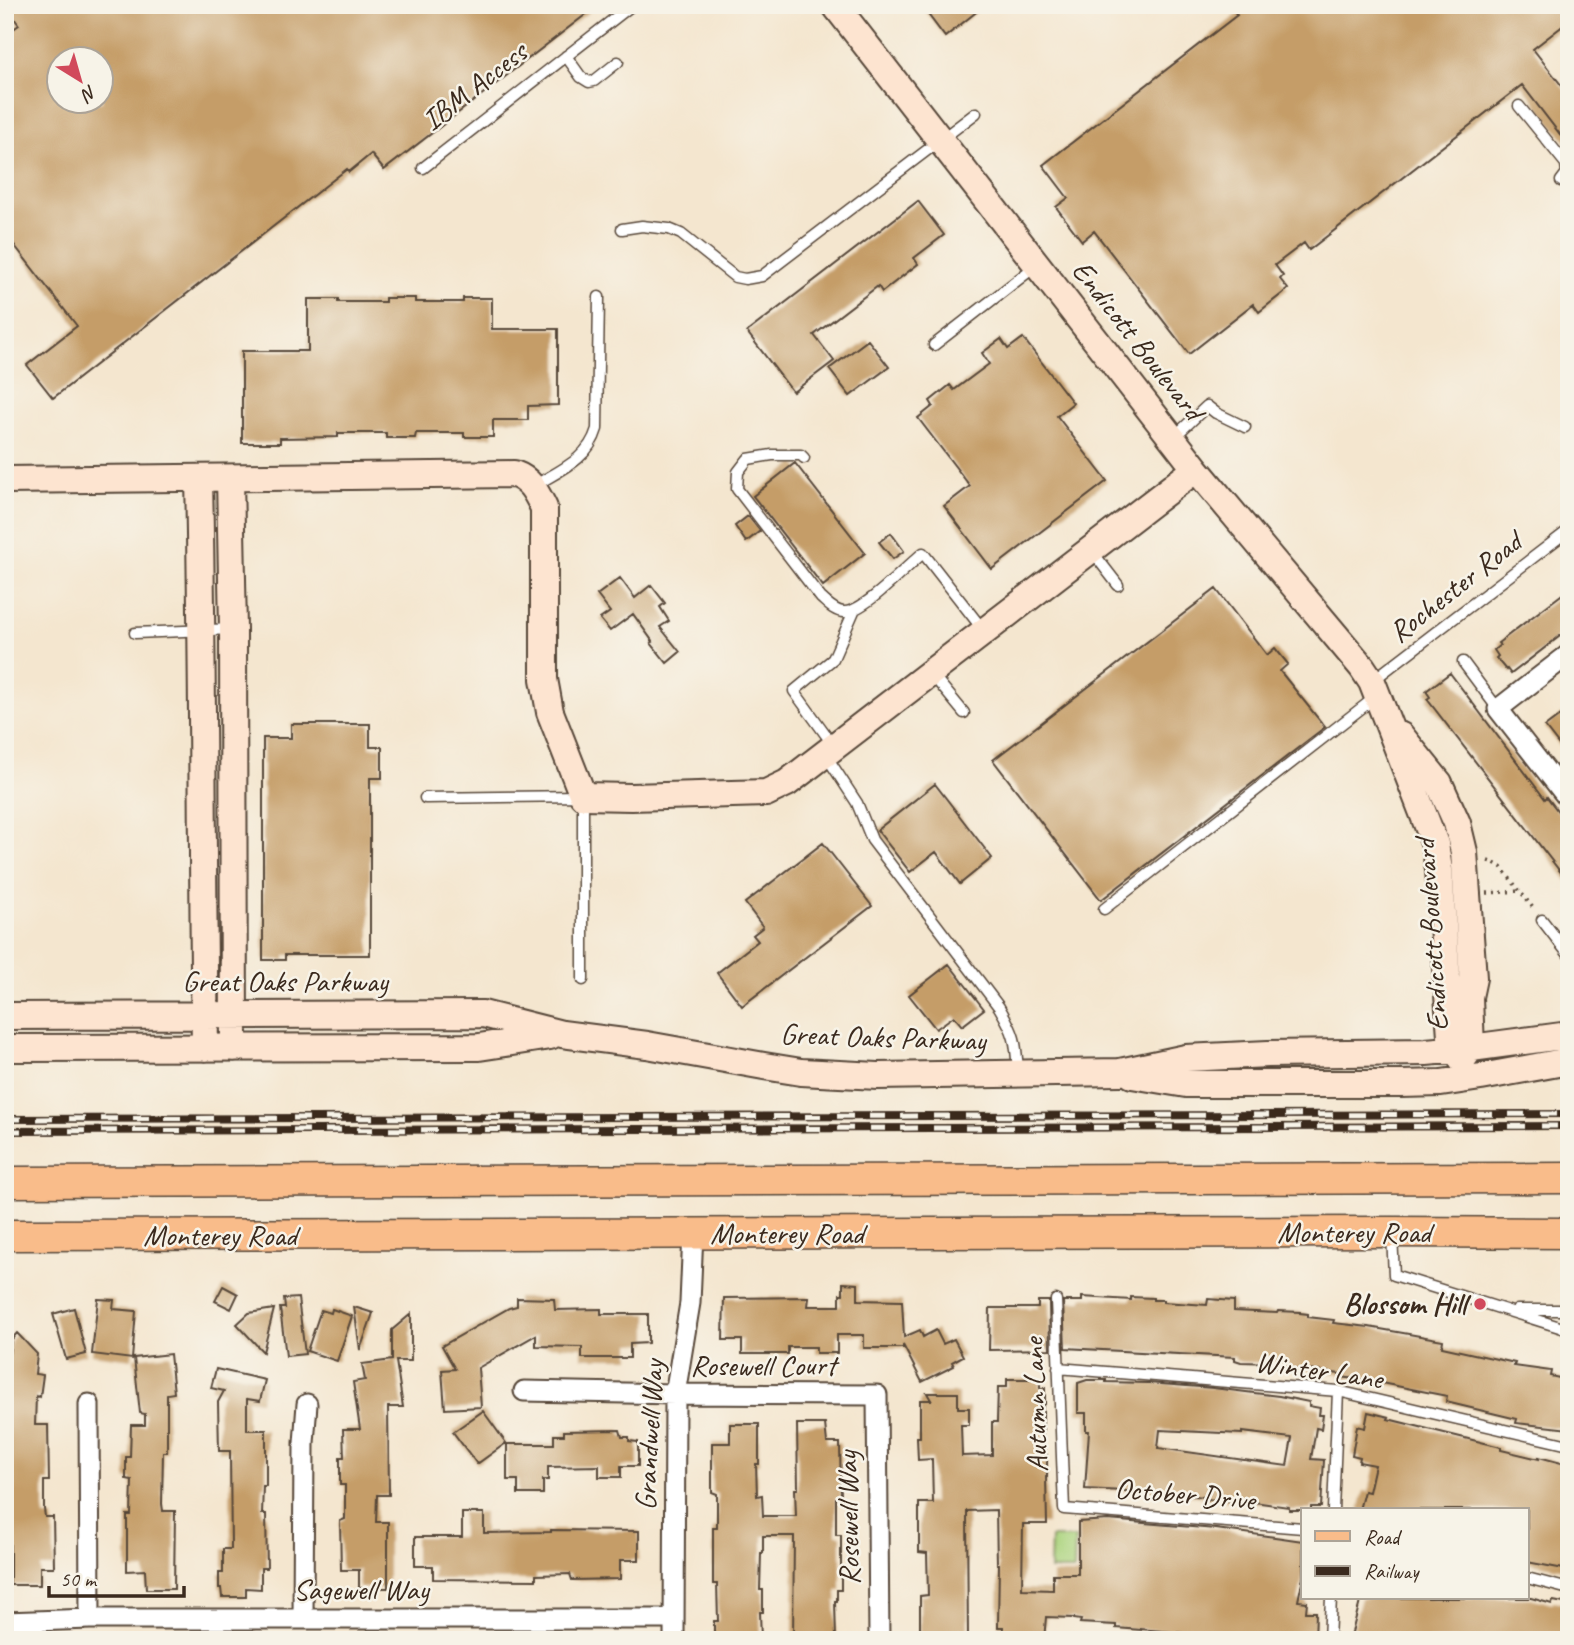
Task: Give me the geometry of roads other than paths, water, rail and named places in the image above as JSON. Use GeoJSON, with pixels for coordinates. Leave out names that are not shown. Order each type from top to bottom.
{"type":"FeatureCollection","features":[{"type":"Feature","properties":{"kind":"main road","name":"Monterey Road"},"geometry":{"type":"LineString","coordinates":[[5,1182],[1569,1178]]}},
{"type":"Feature","properties":{"kind":"main road","name":"Monterey Road"},"geometry":{"type":"LineString","coordinates":[[5,1236],[1569,1233]]}},
{"type":"Feature","properties":{"kind":"street","name":"Endicott Boulevard"},"geometry":{"type":"LineString","coordinates":[[835,5],[1196,469],[1362,667],[1378,697],[1435,844],[1444,941],[1461,1049]]}},
{"type":"Feature","properties":{"kind":"street"},"geometry":{"type":"LineString","coordinates":[[6,480],[514,474],[523,477],[533,486],[544,508],[544,679],[550,712],[583,796],[631,797],[766,793],[787,783],[1196,469]]}},
{"type":"Feature","properties":{"kind":"street"},"geometry":{"type":"LineString","coordinates":[[199,478],[205,1048]]}},
{"type":"Feature","properties":{"kind":"street"},"geometry":{"type":"LineString","coordinates":[[230,478],[234,1048]]}},
{"type":"Feature","properties":{"kind":"street"},"geometry":{"type":"LineString","coordinates":[[1569,654],[1498,709],[1562,776],[1569,800]]}},
{"type":"Feature","properties":{"kind":"street","name":"Endicott Boulevard"},"geometry":{"type":"LineString","coordinates":[[1378,697],[1439,783],[1457,823],[1464,852],[1474,978],[1461,1049]]}},
{"type":"Feature","properties":{"kind":"street"},"geometry":{"type":"LineString","coordinates":[[1444,941],[1470,938]]}},
{"type":"Feature","properties":{"kind":"street","name":"Great Oaks Parkway"},"geometry":{"type":"LineString","coordinates":[[5,1016],[483,1014],[562,1034],[647,1045],[801,1072],[878,1076],[1120,1072],[1186,1058],[1461,1049],[1569,1035]]}},
{"type":"Feature","properties":{"kind":"street","name":"Great Oaks Parkway"},"geometry":{"type":"LineString","coordinates":[[5,1048],[479,1047],[562,1034]]}},
{"type":"Feature","properties":{"kind":"street"},"geometry":{"type":"LineString","coordinates":[[1401,1084],[1424,1068],[1454,1065],[1463,1060],[1461,1049]]}},
{"type":"Feature","properties":{"kind":"street","name":"Great Oaks Parkway"},"geometry":{"type":"LineString","coordinates":[[1120,1072],[1186,1084],[1401,1084],[1441,1083],[1569,1061]]}},
{"type":"Feature","properties":{"kind":"street","name":"Grandwell Way"},"geometry":{"type":"LineString","coordinates":[[674,1640],[674,1394],[690,1303],[693,1233]]}},
{"type":"Feature","properties":{"kind":"street","name":"Rosewell Court"},"geometry":{"type":"LineString","coordinates":[[524,1391],[877,1395]]}},
{"type":"Feature","properties":{"kind":"street","name":"Rosewell Way"},"geometry":{"type":"LineString","coordinates":[[877,1395],[879,1640]]}},
{"type":"Feature","properties":{"kind":"street"},"geometry":{"type":"LineString","coordinates":[[89,1404],[90,1619]]}},
{"type":"Feature","properties":{"kind":"street"},"geometry":{"type":"LineString","coordinates":[[303,1619],[304,1443],[307,1404]]}},
{"type":"Feature","properties":{"kind":"street","name":"Sagewell Way"},"geometry":{"type":"LineString","coordinates":[[5,1622],[90,1619],[674,1619]]}},
{"type":"Feature","properties":{"kind":"lane","name":"IBM Access"},"geometry":{"type":"LineString","coordinates":[[423,168],[632,5]]}},
{"type":"Feature","properties":{"kind":"lane"},"geometry":{"type":"LineString","coordinates":[[566,56],[589,82],[618,62]]}},
{"type":"Feature","properties":{"kind":"lane"},"geometry":{"type":"LineString","coordinates":[[1519,106],[1566,164],[1567,173],[1561,181]]}},
{"type":"Feature","properties":{"kind":"lane"},"geometry":{"type":"LineString","coordinates":[[622,229],[642,226],[669,229],[681,234],[735,277],[753,279],[776,266],[976,113]]}},
{"type":"Feature","properties":{"kind":"lane"},"geometry":{"type":"LineString","coordinates":[[934,345],[1038,264]]}},
{"type":"Feature","properties":{"kind":"lane"},"geometry":{"type":"LineString","coordinates":[[533,486],[585,453],[597,429],[599,297]]}},
{"type":"Feature","properties":{"kind":"lane"},"geometry":{"type":"LineString","coordinates":[[1173,439],[1207,405],[1216,413],[1245,426]]}},
{"type":"Feature","properties":{"kind":"lane"},"geometry":{"type":"LineString","coordinates":[[804,458],[801,455],[778,454],[748,459],[738,472],[737,489],[821,598],[836,610],[854,611]]}},
{"type":"Feature","properties":{"kind":"lane","name":"Rochester Road"},"geometry":{"type":"LineString","coordinates":[[1104,909],[1378,697],[1569,530]]}},
{"type":"Feature","properties":{"kind":"lane"},"geometry":{"type":"LineString","coordinates":[[1091,550],[1118,585]]}},
{"type":"Feature","properties":{"kind":"lane"},"geometry":{"type":"LineString","coordinates":[[984,632],[923,553],[854,611],[833,659],[794,691],[830,750],[872,840],[994,1000],[1012,1028],[1018,1075]]}},
{"type":"Feature","properties":{"kind":"lane"},"geometry":{"type":"LineString","coordinates":[[135,633],[233,629]]}},
{"type":"Feature","properties":{"kind":"lane"},"geometry":{"type":"LineString","coordinates":[[1463,662],[1498,709]]}},
{"type":"Feature","properties":{"kind":"lane"},"geometry":{"type":"LineString","coordinates":[[930,673],[964,713]]}},
{"type":"Feature","properties":{"kind":"lane"},"geometry":{"type":"LineString","coordinates":[[425,798],[583,796],[583,980]]}},
{"type":"Feature","properties":{"kind":"lane"},"geometry":{"type":"LineString","coordinates":[[1542,920],[1569,955]]}},
{"type":"Feature","properties":{"kind":"lane"},"geometry":{"type":"LineString","coordinates":[[1392,1232],[1394,1275],[1569,1331]]}},
{"type":"Feature","properties":{"kind":"lane","name":"Autumn Lane"},"geometry":{"type":"LineString","coordinates":[[1056,1300],[1063,1508]]}},
{"type":"Feature","properties":{"kind":"lane"},"geometry":{"type":"LineString","coordinates":[[1506,1311],[1569,1310]]}},
{"type":"Feature","properties":{"kind":"lane","name":"Winter Lane"},"geometry":{"type":"LineString","coordinates":[[1058,1368],[1338,1391],[1569,1445]]}},
{"type":"Feature","properties":{"kind":"lane"},"geometry":{"type":"LineString","coordinates":[[1334,1508],[1338,1391]]}},
{"type":"Feature","properties":{"kind":"lane","name":"October Drive"},"geometry":{"type":"LineString","coordinates":[[1063,1508],[1301,1528]]}},
{"type":"Feature","properties":{"kind":"lane"},"geometry":{"type":"LineString","coordinates":[[1528,1578],[1569,1589]]}},
{"type":"Feature","properties":{"kind":"lane"},"geometry":{"type":"LineString","coordinates":[[1329,1640],[1331,1600]]}},
{"type":"Feature","properties":{"kind":"railway"},"geometry":{"type":"LineString","coordinates":[[5,1119],[1569,1114]]}},
{"type":"Feature","properties":{"kind":"railway"},"geometry":{"type":"LineString","coordinates":[[5,1131],[1569,1126]]}},
{"type":"Feature","properties":{"kind":"place","name":"Blossom Hill"},"geometry":{"type":"Point","coordinates":[1480,1304]}}]}
